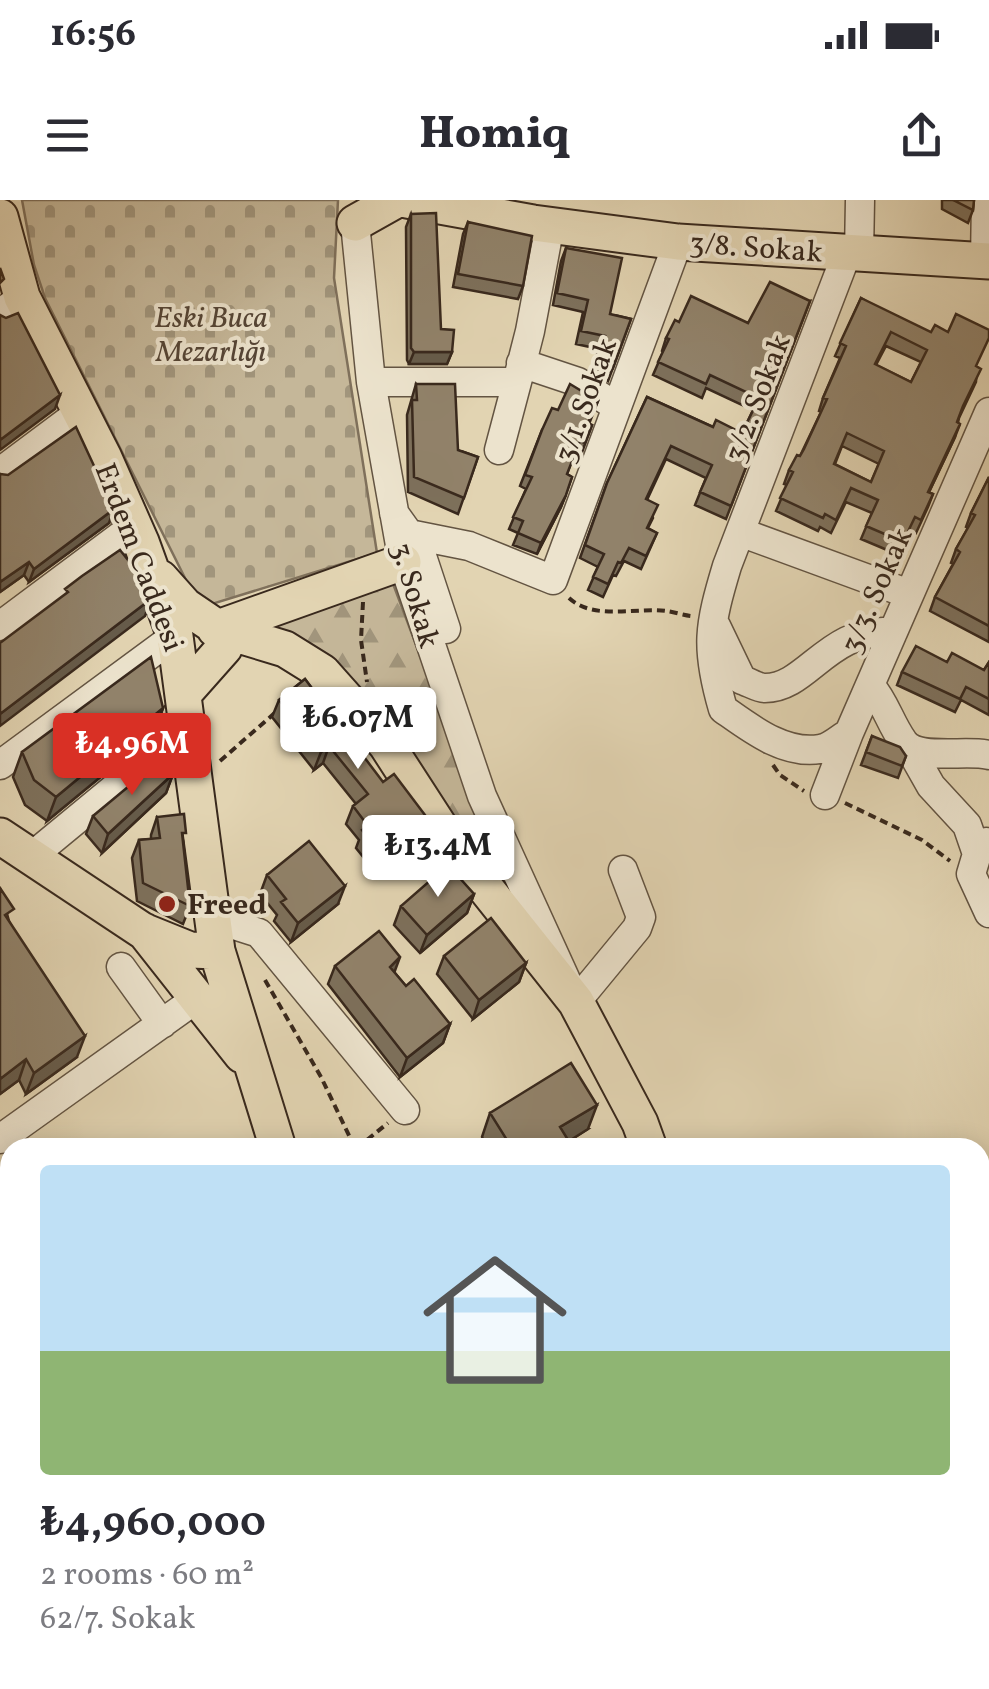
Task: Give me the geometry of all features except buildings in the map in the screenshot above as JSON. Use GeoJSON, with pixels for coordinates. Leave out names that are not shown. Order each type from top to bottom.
{"type":"FeatureCollection","features":[{"type":"Feature","properties":{"kind":"main road"},"geometry":{"type":"LineString","coordinates":[[359,208],[396,200]]}},
{"type":"Feature","properties":{"kind":"main road","name":"3/8. Sokak"},"geometry":{"type":"LineString","coordinates":[[407,200],[678,242],[987,261]]}},
{"type":"Feature","properties":{"kind":"main road","name":"Erdem Caddesi"},"geometry":{"type":"LineString","coordinates":[[0,217],[11,306],[104,458],[175,636],[214,934],[275,1138]]}},
{"type":"Feature","properties":{"kind":"main road"},"geometry":{"type":"LineString","coordinates":[[137,534],[165,586],[185,606],[219,629],[285,649],[322,672],[386,744],[452,846],[576,1002],[645,1138]]}},
{"type":"Feature","properties":{"kind":"main road"},"geometry":{"type":"LineString","coordinates":[[175,636],[219,629],[359,578],[409,549]]}},
{"type":"Feature","properties":{"kind":"main road"},"geometry":{"type":"LineString","coordinates":[[184,692],[224,648],[219,629]]}},
{"type":"Feature","properties":{"kind":"main road"},"geometry":{"type":"LineString","coordinates":[[0,836],[143,930],[190,950],[214,934]]}},
{"type":"Feature","properties":{"kind":"main road"},"geometry":{"type":"LineString","coordinates":[[143,930],[254,1070]]}},
{"type":"Feature","properties":{"kind":"street","name":"3/2. Sokak"},"geometry":{"type":"LineString","coordinates":[[757,734],[723,709],[708,649],[714,608],[740,532],[853,253],[860,200]]}},
{"type":"Feature","properties":{"kind":"street"},"geometry":{"type":"LineString","coordinates":[[986,200],[987,261]]}},
{"type":"Feature","properties":{"kind":"street","name":"3. Sokak"},"geometry":{"type":"LineString","coordinates":[[359,208],[372,382],[394,512],[409,549],[482,796],[576,1002]]}},
{"type":"Feature","properties":{"kind":"street"},"geometry":{"type":"LineString","coordinates":[[499,450],[550,225]]}},
{"type":"Feature","properties":{"kind":"street","name":"3/1. Sokak"},"geometry":{"type":"LineString","coordinates":[[553,580],[678,242]]}},
{"type":"Feature","properties":{"kind":"street"},"geometry":{"type":"LineString","coordinates":[[372,382],[519,372],[578,382],[617,407]]}},
{"type":"Feature","properties":{"kind":"street"},"geometry":{"type":"LineString","coordinates":[[0,472],[79,412]]}},
{"type":"Feature","properties":{"kind":"street","name":"3/3. Sokak"},"geometry":{"type":"LineString","coordinates":[[826,794],[989,412]]}},
{"type":"Feature","properties":{"kind":"street"},"geometry":{"type":"LineString","coordinates":[[740,532],[909,594]]}},
{"type":"Feature","properties":{"kind":"street"},"geometry":{"type":"LineString","coordinates":[[0,626],[137,534]]}},
{"type":"Feature","properties":{"kind":"street"},"geometry":{"type":"LineString","coordinates":[[446,630],[409,549],[470,546],[553,580]]}},
{"type":"Feature","properties":{"kind":"street"},"geometry":{"type":"LineString","coordinates":[[714,608],[720,640],[742,680],[764,688],[808,669],[849,637],[875,630],[893,632]]}},
{"type":"Feature","properties":{"kind":"street"},"geometry":{"type":"LineString","coordinates":[[0,765],[175,636]]}},
{"type":"Feature","properties":{"kind":"street"},"geometry":{"type":"LineString","coordinates":[[870,684],[931,786],[967,826],[979,856],[989,912]]}},
{"type":"Feature","properties":{"kind":"street"},"geometry":{"type":"LineString","coordinates":[[31,857],[185,730]]}},
{"type":"Feature","properties":{"kind":"street"},"geometry":{"type":"LineString","coordinates":[[757,734],[796,748],[823,749],[849,733]]}},
{"type":"Feature","properties":{"kind":"street"},"geometry":{"type":"LineString","coordinates":[[910,749],[989,755]]}},
{"type":"Feature","properties":{"kind":"street"},"geometry":{"type":"LineString","coordinates":[[576,1002],[638,928],[641,917],[623,870]]}},
{"type":"Feature","properties":{"kind":"street"},"geometry":{"type":"LineString","coordinates":[[214,934],[259,934],[404,1110]]}},
{"type":"Feature","properties":{"kind":"street"},"geometry":{"type":"LineString","coordinates":[[120,967],[162,1024]]}},
{"type":"Feature","properties":{"kind":"street"},"geometry":{"type":"LineString","coordinates":[[1,1138],[196,1000]]}},
{"type":"Feature","properties":{"kind":"path"},"geometry":{"type":"LineString","coordinates":[[353,706],[367,682],[359,578]]}},
{"type":"Feature","properties":{"kind":"path"},"geometry":{"type":"LineString","coordinates":[[553,580],[576,605],[592,610],[666,611],[693,616],[714,608]]}},
{"type":"Feature","properties":{"kind":"path"},"geometry":{"type":"LineString","coordinates":[[193,784],[279,710]]}},
{"type":"Feature","properties":{"kind":"path"},"geometry":{"type":"LineString","coordinates":[[757,734],[780,775],[810,795],[826,794],[922,840],[979,856]]}},
{"type":"Feature","properties":{"kind":"path"},"geometry":{"type":"LineString","coordinates":[[271,948],[264,979],[321,1076],[351,1138]]}},
{"type":"Feature","properties":{"kind":"path"},"geometry":{"type":"LineString","coordinates":[[369,1138],[404,1110]]}},
{"type":"Feature","properties":{"kind":"green space","name":"Eski Buca Mezarlığı"},"geometry":{"type":"Polygon","coordinates":[[[22,200],[338,200],[334,278],[377,553],[212,604],[193,594],[45,298],[34,265],[22,200]]]}},
{"type":"Feature","properties":{"kind":"green space"},"geometry":{"type":"Polygon","coordinates":[[[389,573],[513,902],[438,810],[356,683],[264,621],[389,573]]]}},
{"type":"Feature","properties":{"kind":"place","name":"Freed"},"geometry":{"type":"Point","coordinates":[167,904]}}]}
